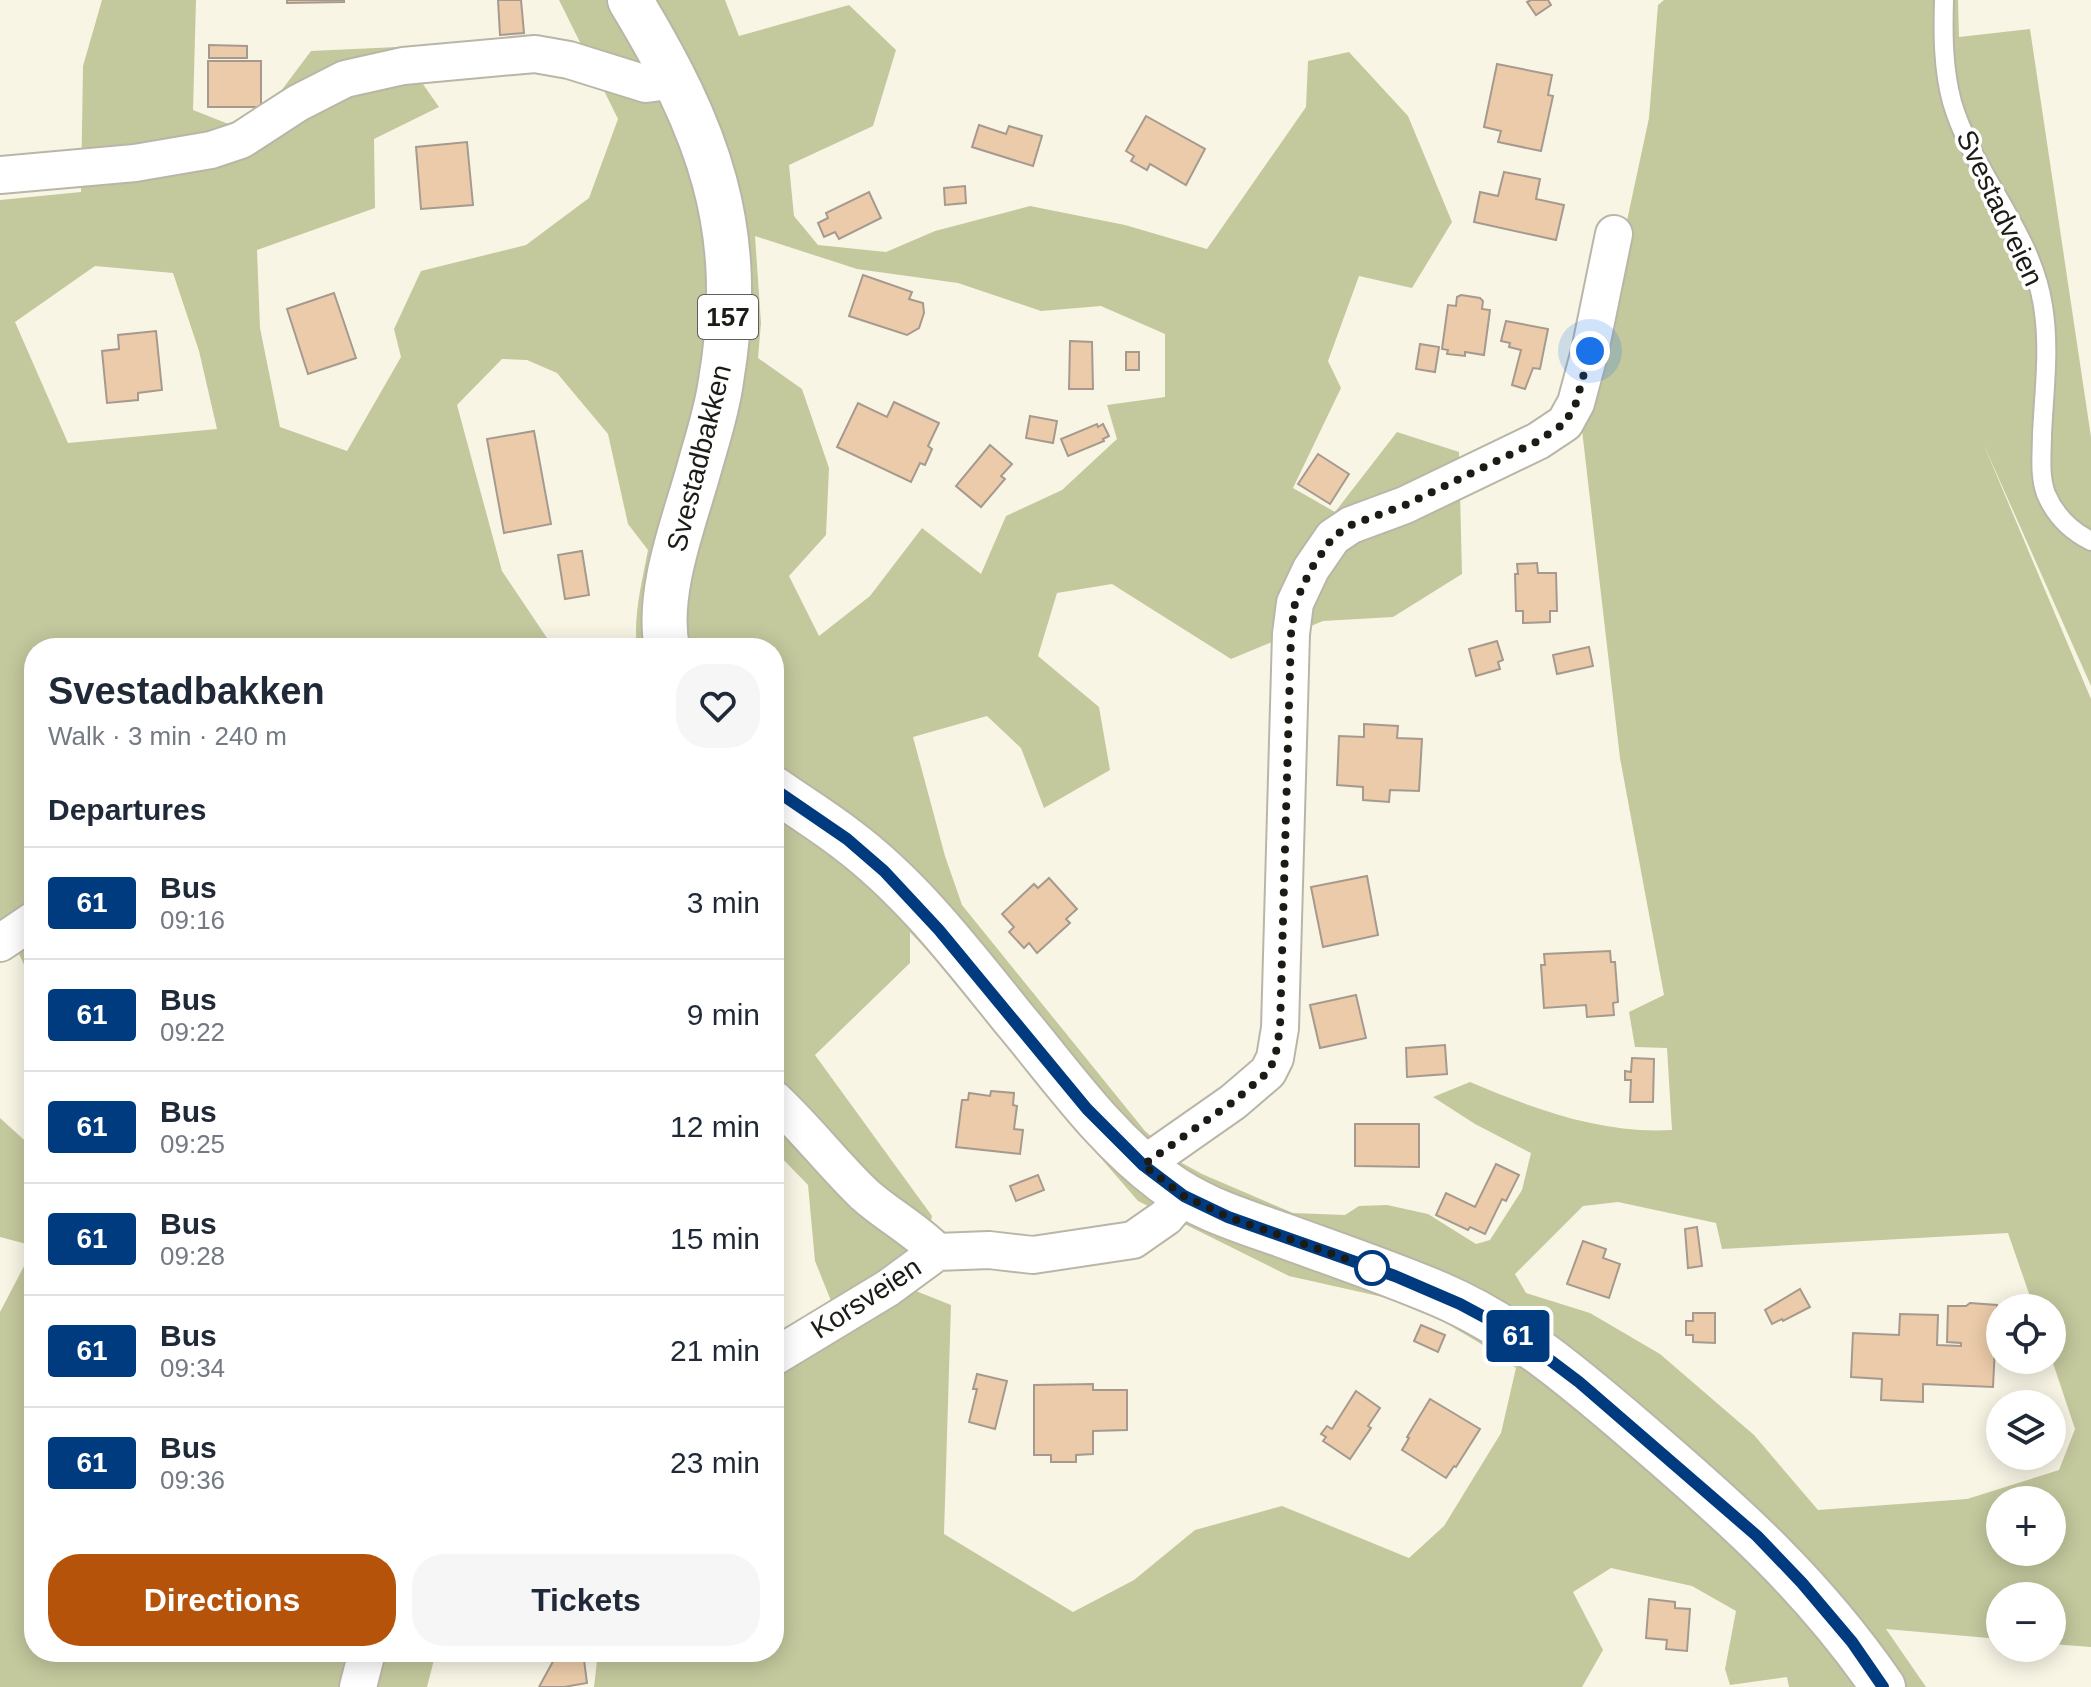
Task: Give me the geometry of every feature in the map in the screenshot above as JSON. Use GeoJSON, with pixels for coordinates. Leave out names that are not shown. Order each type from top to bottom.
{"type":"FeatureCollection","features":[{"type":"Feature","properties":{"kind":"main road","name":"Svestadbakken"},"geometry":{"type":"LineString","coordinates":[[630,0],[676,80],[697,124],[714,174],[725,226],[729,275],[728,333],[718,397],[671,569],[665,614],[666,638]]}},
{"type":"Feature","properties":{"kind":"main road"},"geometry":{"type":"LineString","coordinates":[[784,796],[847,839],[884,871],[939,930],[1087,1109],[1143,1165],[1184,1196],[1228,1217],[1440,1294],[1514,1333],[1579,1382],[1757,1536],[1842,1630],[1883,1687]]}},
{"type":"Feature","properties":{"kind":"street"},"geometry":{"type":"LineString","coordinates":[[0,175],[135,163],[211,150],[241,140],[298,103],[345,79],[403,66],[535,54],[569,60],[646,84],[676,80]]}},
{"type":"Feature","properties":{"kind":"street"},"geometry":{"type":"LineString","coordinates":[[1143,1165],[1233,1102],[1268,1072],[1275,1058],[1280,1028],[1291,634],[1295,603],[1311,569],[1333,537],[1351,525],[1405,505],[1538,441],[1565,423],[1576,403],[1590,351],[1614,234]]}},
{"type":"Feature","properties":{"kind":"street"},"geometry":{"type":"LineString","coordinates":[[0,943],[24,927]]}},
{"type":"Feature","properties":{"kind":"street"},"geometry":{"type":"LineString","coordinates":[[784,1109],[866,1195],[937,1252]]}},
{"type":"Feature","properties":{"kind":"street","name":"Korsveien"},"geometry":{"type":"LineString","coordinates":[[784,1351],[888,1288],[937,1252],[989,1250],[1033,1255],[1133,1240],[1166,1217],[1184,1196]]}},
{"type":"Feature","properties":{"kind":"street"},"geometry":{"type":"LineString","coordinates":[[358,1687],[364,1662]]}},
{"type":"Feature","properties":{"kind":"lane","name":"Svestadveien"},"geometry":{"type":"LineString","coordinates":[[1944,0],[1944,56],[1953,102],[1963,129],[2031,263],[2044,307],[2046,333],[2041,460],[2046,494],[2068,526],[2091,541]]}},
{"type":"Feature","properties":{"kind":"green space"},"geometry":{"type":"Polygon","coordinates":[[[102,0],[196,0],[193,110],[231,125],[269,107],[311,51],[397,47],[439,107],[374,139],[375,208],[257,250],[260,328],[280,427],[347,451],[401,357],[394,329],[421,271],[526,245],[589,198],[618,119],[559,0],[725,0],[739,36],[849,5],[896,50],[873,126],[789,165],[794,216],[818,245],[886,252],[935,231],[1030,206],[1125,225],[1207,249],[1306,107],[1308,61],[1349,52],[1408,116],[1452,222],[1412,288],[1359,276],[1328,361],[1341,388],[1293,488],[1335,512],[1397,432],[1459,452],[1462,574],[1393,617],[1323,621],[1231,659],[1112,584],[1057,593],[1038,656],[1099,707],[1110,770],[1044,808],[1021,748],[987,716],[913,737],[945,856],[962,905],[1145,1131],[1182,1163],[1293,1213],[1345,1215],[1359,1206],[1387,1205],[1428,1214],[1476,1244],[1490,1240],[1522,1190],[1531,1153],[1475,1124],[1433,1097],[1470,1082],[1544,1110],[1594,1124],[1672,1130],[1667,1048],[1635,1047],[1629,1012],[1664,995],[1620,758],[1582,430],[1649,118],[1658,5],[1664,0],[1958,0],[1959,37],[2030,29],[2091,437],[2091,686],[1983,443],[2091,699],[2091,1647],[2066,1645],[2066,1582],[1986,1582],[1986,1638],[1886,1629],[1926,1687],[1789,1687],[1787,1677],[1730,1685],[1725,1669],[1736,1611],[1692,1586],[1611,1568],[1573,1592],[1603,1650],[1582,1687],[594,1687],[597,1662],[784,1662],[784,1359],[842,1328],[815,1261],[808,1185],[784,1160],[784,638],[636,638],[637,611],[648,550],[628,524],[608,434],[557,373],[527,360],[502,359],[457,405],[502,571],[547,638],[24,638],[24,965],[5,924],[0,927],[0,200],[81,192],[83,66],[102,0]],[[755,236],[761,323],[758,358],[802,389],[829,468],[826,535],[789,576],[819,636],[870,596],[922,528],[981,574],[1006,516],[1062,490],[1117,439],[1107,405],[1165,397],[1165,334],[1101,306],[1041,311],[958,283],[857,269],[755,236]],[[95,266],[15,322],[68,443],[217,429],[199,351],[173,273],[95,266]],[[910,932],[910,963],[815,1055],[932,1216],[916,1291],[951,1305],[944,1534],[1073,1612],[1134,1580],[1195,1530],[1282,1506],[1409,1558],[1444,1526],[1501,1433],[1516,1368],[1444,1322],[1387,1298],[1289,1276],[1138,1201],[1040,1088],[967,993],[910,932]],[[1618,1202],[1583,1206],[1515,1274],[1526,1293],[1590,1313],[1660,1354],[1754,1435],[1818,1510],[1967,1499],[1986,1493],[1986,1566],[2066,1566],[2066,1486],[2008,1486],[2066,1470],[2066,1452],[2075,1429],[2066,1402],[2066,1390],[2062,1390],[2057,1374],[2066,1374],[2066,1294],[2029,1294],[2008,1233],[1722,1249],[1716,1223],[1618,1202]]]}},
{"type":"Feature","properties":{"kind":"green space"},"geometry":{"type":"Polygon","coordinates":[[[0,1118],[24,1140],[24,1243],[0,1237],[0,1118]]]}},
{"type":"Feature","properties":{"kind":"green space"},"geometry":{"type":"Polygon","coordinates":[[[24,1266],[24,1662],[433,1662],[427,1687],[0,1687],[0,1312],[24,1266]]]}},
{"type":"Feature","properties":{"kind":"building"},"geometry":{"type":"Polygon","coordinates":[[[287,0],[344,0],[344,2],[287,3],[287,0]]]}},
{"type":"Feature","properties":{"kind":"building"},"geometry":{"type":"Polygon","coordinates":[[[498,0],[521,0],[524,33],[500,35],[498,0]]]}},
{"type":"Feature","properties":{"kind":"building"},"geometry":{"type":"Polygon","coordinates":[[[1548,0],[1551,5],[1536,15],[1527,2],[1548,0]]]}},
{"type":"Feature","properties":{"kind":"building"},"geometry":{"type":"Polygon","coordinates":[[[209,45],[247,46],[247,58],[209,58],[209,45]]]}},
{"type":"Feature","properties":{"kind":"building"},"geometry":{"type":"Polygon","coordinates":[[[208,61],[261,61],[261,107],[208,107],[208,61]]]}},
{"type":"Feature","properties":{"kind":"building"},"geometry":{"type":"Polygon","coordinates":[[[1497,64],[1552,75],[1548,95],[1553,96],[1541,151],[1498,142],[1501,131],[1484,127],[1497,64]]]}},
{"type":"Feature","properties":{"kind":"building"},"geometry":{"type":"Polygon","coordinates":[[[1146,116],[1205,149],[1186,185],[1150,164],[1147,170],[1131,161],[1134,156],[1126,151],[1146,116]]]}},
{"type":"Feature","properties":{"kind":"building"},"geometry":{"type":"Polygon","coordinates":[[[979,125],[1006,134],[1009,126],[1042,136],[1033,166],[972,147],[979,125]]]}},
{"type":"Feature","properties":{"kind":"building"},"geometry":{"type":"Polygon","coordinates":[[[467,142],[473,205],[421,209],[416,147],[467,142]]]}},
{"type":"Feature","properties":{"kind":"building"},"geometry":{"type":"Polygon","coordinates":[[[1504,172],[1540,179],[1536,199],[1564,205],[1556,240],[1474,222],[1480,192],[1498,196],[1504,172]]]}},
{"type":"Feature","properties":{"kind":"building"},"geometry":{"type":"Polygon","coordinates":[[[965,186],[966,203],[945,205],[944,188],[965,186]]]}},
{"type":"Feature","properties":{"kind":"building"},"geometry":{"type":"Polygon","coordinates":[[[869,192],[881,218],[839,239],[835,232],[824,237],[818,223],[828,218],[826,213],[869,192]]]}},
{"type":"Feature","properties":{"kind":"building"},"geometry":{"type":"Polygon","coordinates":[[[863,275],[912,292],[909,299],[923,303],[924,313],[919,328],[907,335],[849,316],[863,275]]]}},
{"type":"Feature","properties":{"kind":"building"},"geometry":{"type":"Polygon","coordinates":[[[334,293],[356,358],[308,374],[287,309],[334,293]]]}},
{"type":"Feature","properties":{"kind":"building"},"geometry":{"type":"Polygon","coordinates":[[[1457,297],[1480,298],[1483,301],[1482,309],[1490,310],[1484,355],[1465,352],[1465,356],[1447,354],[1448,350],[1442,349],[1448,305],[1456,306],[1457,297]]]}},
{"type":"Feature","properties":{"kind":"building"},"geometry":{"type":"Polygon","coordinates":[[[1506,321],[1548,329],[1540,369],[1533,368],[1525,389],[1512,385],[1521,350],[1501,341],[1506,321]]]}},
{"type":"Feature","properties":{"kind":"building"},"geometry":{"type":"Polygon","coordinates":[[[156,331],[162,390],[138,393],[138,400],[107,403],[102,351],[119,349],[118,335],[156,331]]]}},
{"type":"Feature","properties":{"kind":"building"},"geometry":{"type":"Polygon","coordinates":[[[1070,341],[1092,342],[1093,389],[1069,389],[1070,341]]]}},
{"type":"Feature","properties":{"kind":"building"},"geometry":{"type":"Polygon","coordinates":[[[1420,344],[1439,347],[1435,372],[1416,369],[1420,344]]]}},
{"type":"Feature","properties":{"kind":"building"},"geometry":{"type":"Polygon","coordinates":[[[1126,352],[1139,352],[1139,370],[1126,370],[1126,352]]]}},
{"type":"Feature","properties":{"kind":"building"},"geometry":{"type":"Polygon","coordinates":[[[894,402],[939,423],[928,446],[932,449],[925,465],[920,463],[911,482],[837,447],[858,403],[887,417],[894,402]]]}},
{"type":"Feature","properties":{"kind":"building"},"geometry":{"type":"Polygon","coordinates":[[[1030,416],[1057,421],[1053,443],[1026,438],[1030,416]]]}},
{"type":"Feature","properties":{"kind":"building"},"geometry":{"type":"Polygon","coordinates":[[[1097,424],[1098,427],[1103,424],[1109,436],[1068,456],[1061,439],[1097,424]]]}},
{"type":"Feature","properties":{"kind":"building"},"geometry":{"type":"Polygon","coordinates":[[[534,431],[551,524],[504,533],[487,439],[534,431]]]}},
{"type":"Feature","properties":{"kind":"building"},"geometry":{"type":"Polygon","coordinates":[[[990,445],[1012,464],[1001,476],[1005,479],[981,507],[956,486],[990,445]]]}},
{"type":"Feature","properties":{"kind":"building"},"geometry":{"type":"Polygon","coordinates":[[[1318,454],[1349,474],[1330,504],[1298,484],[1318,454]]]}},
{"type":"Feature","properties":{"kind":"building"},"geometry":{"type":"Polygon","coordinates":[[[582,551],[589,595],[565,599],[558,555],[582,551]]]}},
{"type":"Feature","properties":{"kind":"building"},"geometry":{"type":"Polygon","coordinates":[[[1537,563],[1538,573],[1556,573],[1557,611],[1550,611],[1550,622],[1523,623],[1523,611],[1516,611],[1517,564],[1537,563]]]}},
{"type":"Feature","properties":{"kind":"building"},"geometry":{"type":"Polygon","coordinates":[[[1497,641],[1503,660],[1498,662],[1500,669],[1476,676],[1469,649],[1497,641]]]}},
{"type":"Feature","properties":{"kind":"building"},"geometry":{"type":"Polygon","coordinates":[[[1589,647],[1593,666],[1557,674],[1553,655],[1589,647]]]}},
{"type":"Feature","properties":{"kind":"building"},"geometry":{"type":"Polygon","coordinates":[[[1364,724],[1398,726],[1397,738],[1422,739],[1419,791],[1390,790],[1389,802],[1363,800],[1363,787],[1337,785],[1339,736],[1364,737],[1364,724]]]}},
{"type":"Feature","properties":{"kind":"building"},"geometry":{"type":"Polygon","coordinates":[[[1367,876],[1378,935],[1323,947],[1311,887],[1367,876]]]}},
{"type":"Feature","properties":{"kind":"building"},"geometry":{"type":"Polygon","coordinates":[[[1049,878],[1077,909],[1066,919],[1070,923],[1037,953],[1029,943],[1024,948],[1009,932],[1014,927],[1002,914],[1034,884],[1038,888],[1049,878]]]}},
{"type":"Feature","properties":{"kind":"building"},"geometry":{"type":"Polygon","coordinates":[[[1610,951],[1611,962],[1615,962],[1618,1002],[1613,1003],[1614,1015],[1587,1017],[1586,1005],[1544,1008],[1541,965],[1545,965],[1544,954],[1610,951]]]}},
{"type":"Feature","properties":{"kind":"building"},"geometry":{"type":"Polygon","coordinates":[[[1356,995],[1366,1038],[1320,1048],[1310,1005],[1356,995]]]}},
{"type":"Feature","properties":{"kind":"building"},"geometry":{"type":"Polygon","coordinates":[[[1445,1045],[1447,1074],[1407,1077],[1406,1048],[1445,1045]]]}},
{"type":"Feature","properties":{"kind":"building"},"geometry":{"type":"Polygon","coordinates":[[[1632,1058],[1654,1059],[1653,1102],[1630,1102],[1631,1080],[1625,1080],[1625,1071],[1631,1072],[1632,1058]]]}},
{"type":"Feature","properties":{"kind":"building"},"geometry":{"type":"Polygon","coordinates":[[[991,1091],[1014,1093],[1013,1105],[1017,1106],[1014,1129],[1023,1130],[1020,1154],[956,1147],[962,1100],[968,1100],[969,1093],[990,1096],[991,1091]]]}},
{"type":"Feature","properties":{"kind":"building"},"geometry":{"type":"Polygon","coordinates":[[[1355,1124],[1419,1124],[1419,1167],[1355,1166],[1355,1124]]]}},
{"type":"Feature","properties":{"kind":"building"},"geometry":{"type":"Polygon","coordinates":[[[1496,1164],[1519,1175],[1506,1201],[1502,1199],[1485,1234],[1470,1227],[1468,1230],[1436,1215],[1446,1193],[1475,1207],[1496,1164]]]}},
{"type":"Feature","properties":{"kind":"building"},"geometry":{"type":"Polygon","coordinates":[[[1038,1175],[1044,1190],[1016,1201],[1010,1186],[1038,1175]]]}},
{"type":"Feature","properties":{"kind":"building"},"geometry":{"type":"Polygon","coordinates":[[[1697,1227],[1702,1266],[1688,1268],[1685,1229],[1697,1227]]]}},
{"type":"Feature","properties":{"kind":"building"},"geometry":{"type":"Polygon","coordinates":[[[1583,1241],[1606,1249],[1603,1258],[1620,1264],[1609,1298],[1567,1284],[1583,1241]]]}},
{"type":"Feature","properties":{"kind":"building"},"geometry":{"type":"Polygon","coordinates":[[[1800,1289],[1810,1307],[1772,1324],[1765,1310],[1800,1289]]]}},
{"type":"Feature","properties":{"kind":"building"},"geometry":{"type":"Polygon","coordinates":[[[1970,1303],[1986,1304],[1986,1374],[1994,1374],[1993,1387],[1923,1384],[1923,1402],[1881,1400],[1882,1379],[1851,1377],[1853,1333],[1899,1335],[1900,1314],[1938,1315],[1937,1345],[1961,1346],[1961,1343],[1947,1342],[1948,1306],[1966,1306],[1970,1303]]]}},
{"type":"Feature","properties":{"kind":"building"},"geometry":{"type":"Polygon","coordinates":[[[1693,1313],[1715,1313],[1715,1343],[1693,1342],[1693,1335],[1686,1335],[1686,1321],[1693,1321],[1693,1313]]]}},
{"type":"Feature","properties":{"kind":"building"},"geometry":{"type":"Polygon","coordinates":[[[1421,1325],[1445,1335],[1438,1352],[1414,1341],[1421,1325]]]}},
{"type":"Feature","properties":{"kind":"building"},"geometry":{"type":"Polygon","coordinates":[[[977,1374],[1007,1381],[995,1429],[969,1422],[977,1389],[973,1389],[977,1374]]]}},
{"type":"Feature","properties":{"kind":"building"},"geometry":{"type":"Polygon","coordinates":[[[1093,1384],[1093,1390],[1127,1390],[1127,1430],[1093,1431],[1093,1454],[1076,1455],[1076,1462],[1051,1462],[1051,1455],[1034,1455],[1034,1385],[1093,1384]]]}},
{"type":"Feature","properties":{"kind":"building"},"geometry":{"type":"Polygon","coordinates":[[[1356,1391],[1380,1408],[1350,1459],[1323,1441],[1326,1437],[1321,1434],[1327,1426],[1332,1429],[1356,1391]]]}},
{"type":"Feature","properties":{"kind":"building"},"geometry":{"type":"Polygon","coordinates":[[[1430,1399],[1480,1429],[1446,1478],[1402,1450],[1430,1399]]]}},
{"type":"Feature","properties":{"kind":"building"},"geometry":{"type":"Polygon","coordinates":[[[1649,1599],[1675,1602],[1675,1608],[1690,1609],[1687,1651],[1666,1649],[1667,1640],[1646,1638],[1649,1599]]]}},
{"type":"Feature","properties":{"kind":"building"},"geometry":{"type":"Polygon","coordinates":[[[553,1662],[584,1662],[587,1683],[539,1687],[553,1662]]]}},
{"type":"Feature","properties":{"kind":"bus line","name":"61"},"geometry":{"type":"LineString","coordinates":[[784,796],[847,839],[884,871],[939,930],[1087,1109],[1161,1180],[1184,1196],[1228,1217],[1440,1294],[1514,1333],[1579,1382],[1757,1536],[1852,1642],[1883,1687]]}},
{"type":"Feature","properties":{"kind":"route"},"geometry":{"type":"LineString","coordinates":[[1372,1268],[1228,1217],[1184,1196],[1143,1165],[1233,1102],[1268,1072],[1275,1058],[1280,1028],[1291,634],[1295,603],[1311,569],[1333,537],[1351,525],[1405,505],[1538,441],[1565,423],[1576,403],[1590,351]]}}]}
